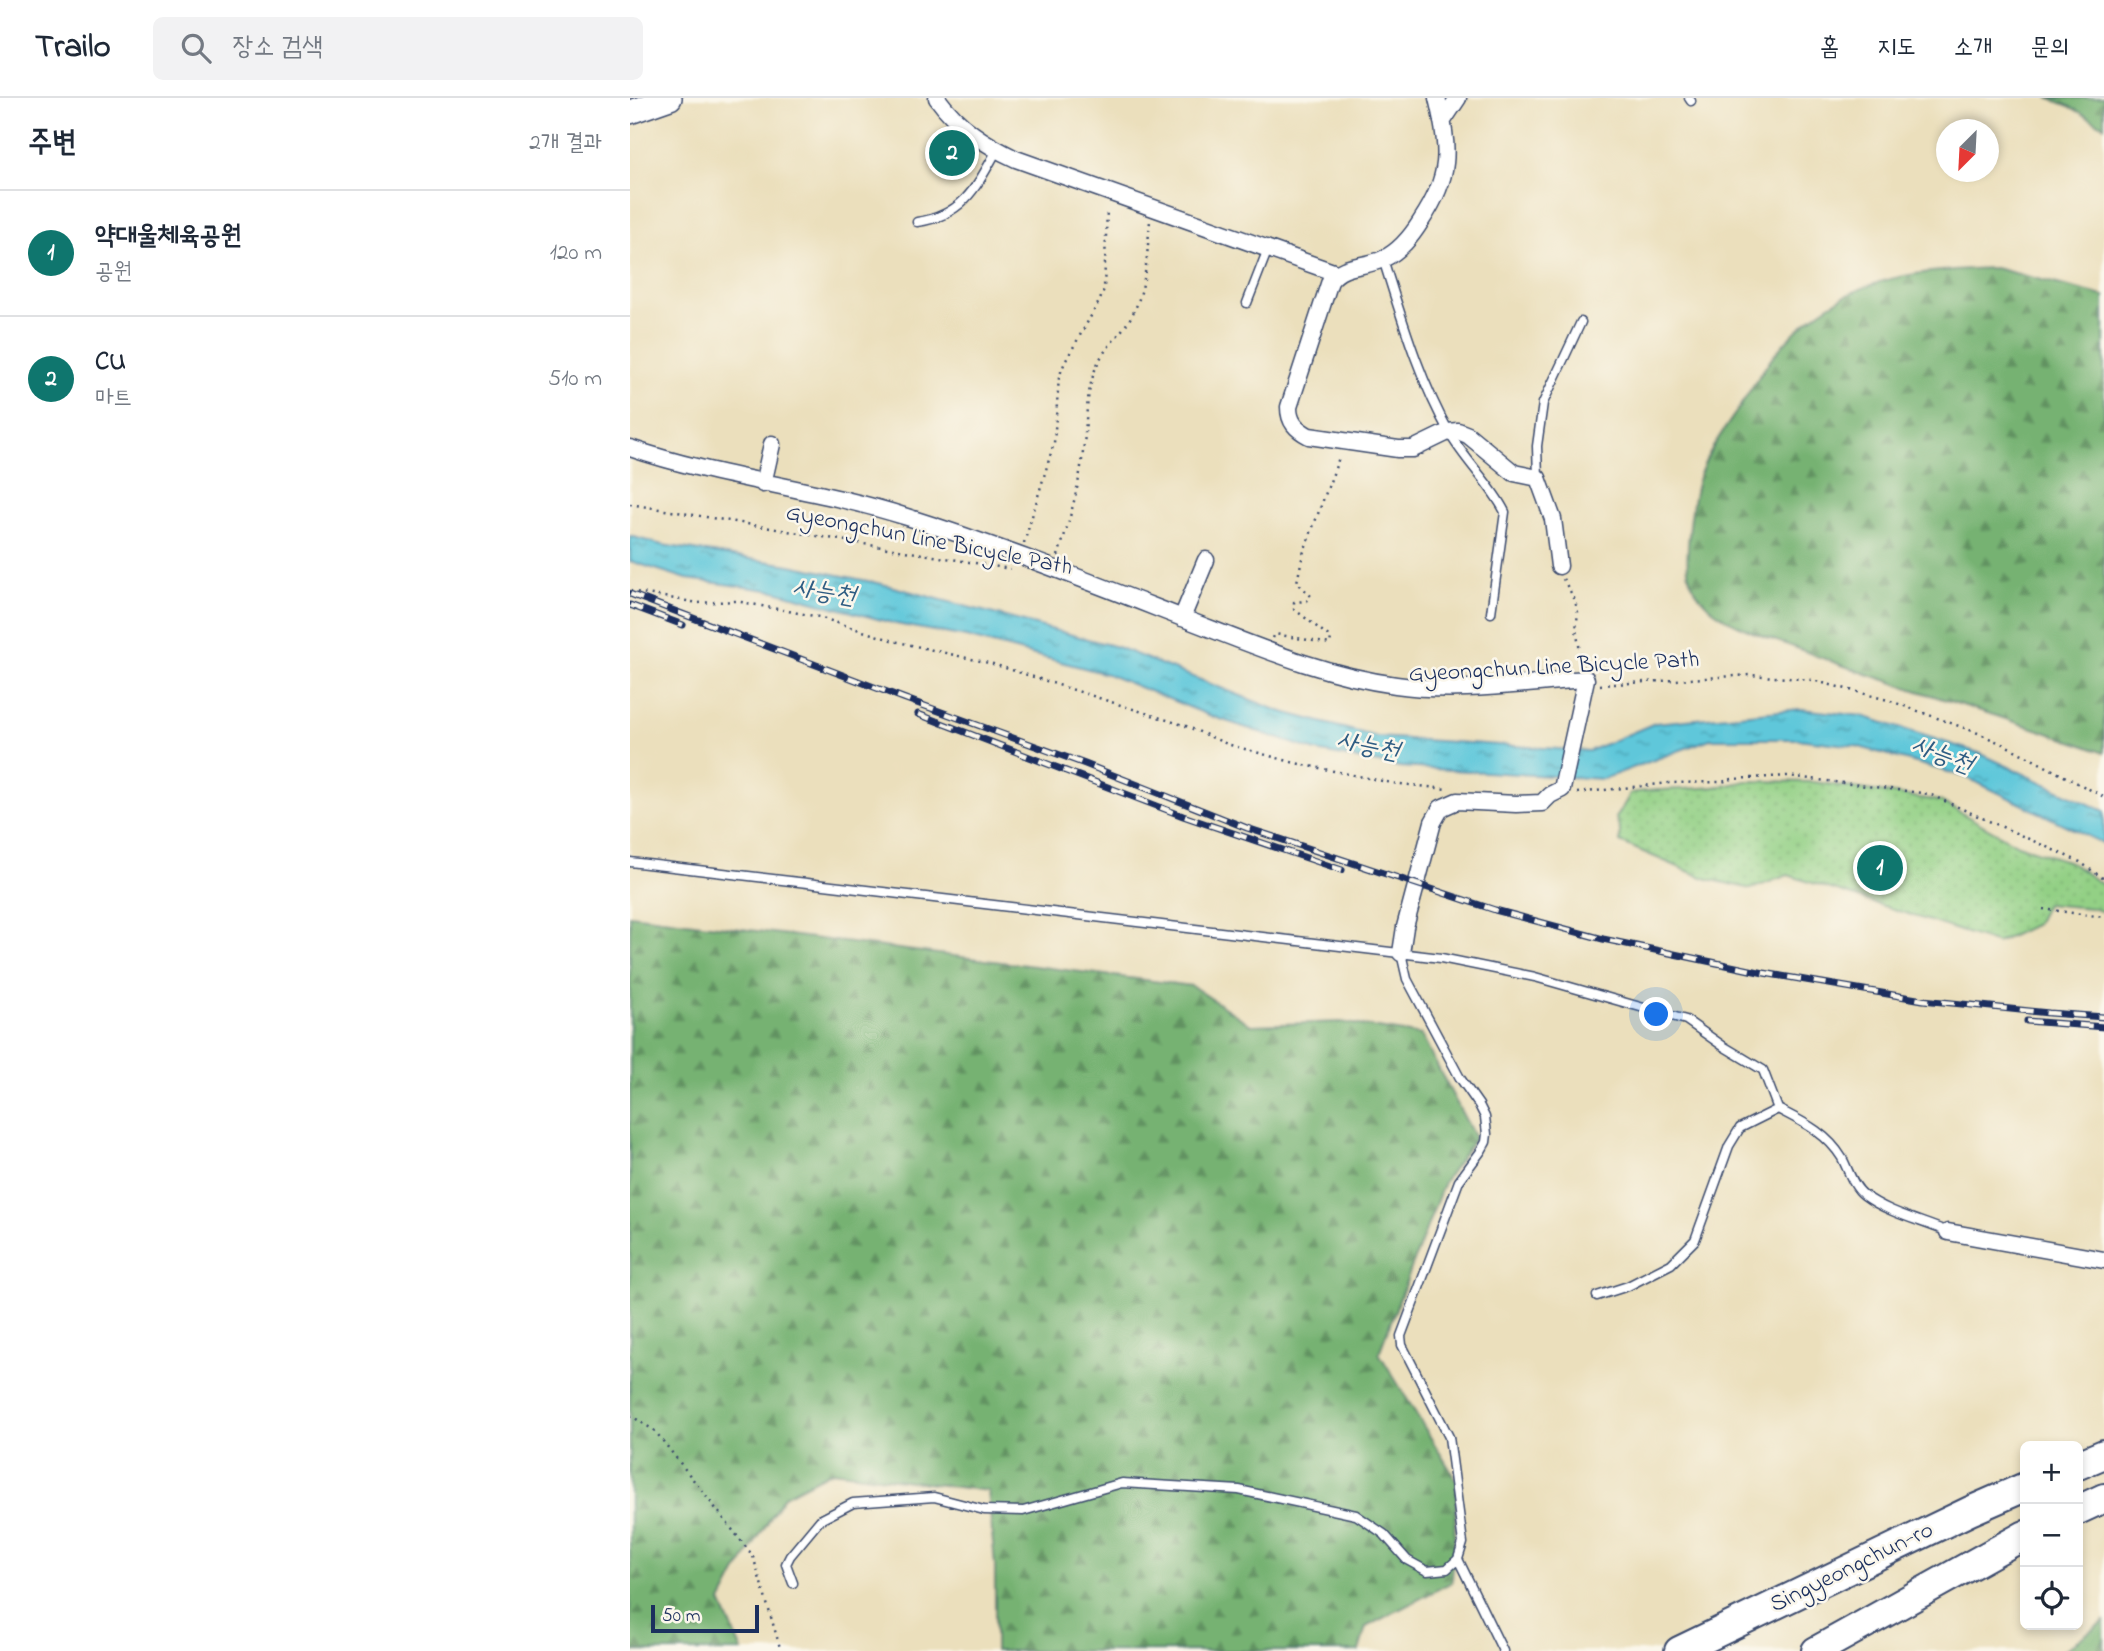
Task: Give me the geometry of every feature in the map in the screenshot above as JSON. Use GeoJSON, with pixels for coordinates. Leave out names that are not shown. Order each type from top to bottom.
{"type":"FeatureCollection","features":[{"type":"Feature","properties":{"kind":"highway"},"geometry":{"type":"LineString","coordinates":[[2083,1463],[2104,1454]]}},
{"type":"Feature","properties":{"kind":"highway","name":"Singyeongchun-ro"},"geometry":{"type":"LineString","coordinates":[[1679,1651],[1970,1511],[2020,1490]]}},
{"type":"Feature","properties":{"kind":"highway"},"geometry":{"type":"LineString","coordinates":[[2083,1508],[2104,1498]]}},
{"type":"Feature","properties":{"kind":"highway","name":"Singyeongchun-ro"},"geometry":{"type":"LineString","coordinates":[[1816,1651],[2020,1538]]}},
{"type":"Feature","properties":{"kind":"street"},"geometry":{"type":"LineString","coordinates":[[630,112],[670,98]]}},
{"type":"Feature","properties":{"kind":"street"},"geometry":{"type":"LineString","coordinates":[[937,98],[974,137],[997,150],[1336,273]]}},
{"type":"Feature","properties":{"kind":"street"},"geometry":{"type":"LineString","coordinates":[[1437,98],[1447,147],[1443,180],[1435,200],[1408,242],[1382,259],[1345,268],[1336,273],[1325,294],[1289,407],[1289,415],[1293,425],[1309,436],[1398,449],[1413,449],[1448,432],[1458,431],[1468,435],[1514,473],[1538,478],[1553,519],[1559,566]]}},
{"type":"Feature","properties":{"kind":"street"},"geometry":{"type":"LineString","coordinates":[[1442,122],[1458,98]]}},
{"type":"Feature","properties":{"kind":"street"},"geometry":{"type":"LineString","coordinates":[[763,484],[772,444]]}},
{"type":"Feature","properties":{"kind":"street"},"geometry":{"type":"LineString","coordinates":[[630,448],[699,470],[899,514],[1020,564],[1054,569],[1269,652],[1334,673],[1416,688],[1585,688],[1556,792],[1542,803],[1457,801],[1441,808],[1433,822],[1405,927],[1401,953]]}},
{"type":"Feature","properties":{"kind":"street"},"geometry":{"type":"LineString","coordinates":[[1182,618],[1206,560]]}},
{"type":"Feature","properties":{"kind":"street"},"geometry":{"type":"LineString","coordinates":[[1948,1232],[2104,1260]]}},
{"type":"Feature","properties":{"kind":"lane"},"geometry":{"type":"LineString","coordinates":[[917,222],[941,217],[967,198],[978,185],[997,150]]}},
{"type":"Feature","properties":{"kind":"lane"},"geometry":{"type":"LineString","coordinates":[[1247,303],[1268,249]]}},
{"type":"Feature","properties":{"kind":"lane"},"geometry":{"type":"LineString","coordinates":[[1382,259],[1424,384],[1461,453],[1505,512],[1491,613]]}},
{"type":"Feature","properties":{"kind":"lane"},"geometry":{"type":"LineString","coordinates":[[1538,478],[1537,446],[1543,403],[1581,322]]}},
{"type":"Feature","properties":{"kind":"lane"},"geometry":{"type":"LineString","coordinates":[[630,862],[1441,958],[1535,977],[1686,1020],[1763,1070],[1778,1110],[1814,1128],[1840,1154],[1861,1193],[1891,1211],[1948,1232]]}},
{"type":"Feature","properties":{"kind":"lane"},"geometry":{"type":"LineString","coordinates":[[793,1583],[786,1564],[790,1556],[820,1520],[853,1503],[934,1497],[984,1510],[1023,1511],[1122,1482],[1238,1490],[1356,1516],[1384,1534],[1407,1560],[1427,1572],[1447,1569],[1458,1559],[1463,1543],[1448,1437],[1402,1345],[1401,1336],[1459,1181],[1482,1151],[1487,1133],[1485,1117],[1479,1105],[1460,1078],[1407,979],[1401,953]]}},
{"type":"Feature","properties":{"kind":"lane"},"geometry":{"type":"LineString","coordinates":[[1597,1296],[1628,1286],[1671,1264],[1695,1240],[1729,1146],[1740,1128],[1778,1110]]}},
{"type":"Feature","properties":{"kind":"lane"},"geometry":{"type":"LineString","coordinates":[[1458,1559],[1503,1651]]}},
{"type":"Feature","properties":{"kind":"path"},"geometry":{"type":"LineString","coordinates":[[1020,564],[1054,443],[1059,377],[1104,289],[1107,191]]}},
{"type":"Feature","properties":{"kind":"path"},"geometry":{"type":"LineString","coordinates":[[1054,569],[1078,486],[1090,386],[1102,354],[1131,318],[1137,305],[1143,282],[1152,207]]}},
{"type":"Feature","properties":{"kind":"path"},"geometry":{"type":"LineString","coordinates":[[1269,652],[1275,635],[1330,644],[1331,638],[1294,609],[1294,603],[1307,601],[1311,596],[1297,582],[1303,554],[1345,441]]}},
{"type":"Feature","properties":{"kind":"path","name":"Gyeongchun Line Bicycle Path"},"geometry":{"type":"LineString","coordinates":[[630,504],[1020,564]]}},
{"type":"Feature","properties":{"kind":"path"},"geometry":{"type":"LineString","coordinates":[[1559,566],[1578,612],[1578,647],[1585,688]]}},
{"type":"Feature","properties":{"kind":"path"},"geometry":{"type":"LineString","coordinates":[[630,591],[698,603],[736,601],[819,617],[894,641],[993,664],[1186,726],[1227,744],[1295,763],[1392,783],[1452,790]]}},
{"type":"Feature","properties":{"kind":"path","name":"Gyeongchun Line Bicycle Path"},"geometry":{"type":"LineString","coordinates":[[1585,688],[1750,675],[1812,680],[1888,700],[1978,733],[2104,797]]}},
{"type":"Feature","properties":{"kind":"path"},"geometry":{"type":"LineString","coordinates":[[1556,792],[1617,790],[1669,783],[1722,782],[1787,776],[1929,794],[2080,862],[2104,879]]}},
{"type":"Feature","properties":{"kind":"path"},"geometry":{"type":"LineString","coordinates":[[2043,909],[2104,917]]}},
{"type":"Feature","properties":{"kind":"path"},"geometry":{"type":"LineString","coordinates":[[630,1415],[655,1431],[753,1556],[782,1651]]}},
{"type":"Feature","properties":{"kind":"green space"},"geometry":{"type":"Polygon","coordinates":[[[2048,98],[2104,98],[2104,126],[2069,106],[2048,98]]]}},
{"type":"Feature","properties":{"kind":"green space"},"geometry":{"type":"Polygon","coordinates":[[[1995,268],[2104,296],[2104,753],[1878,678],[1748,630],[1708,606],[1696,592],[1689,576],[1690,526],[1703,467],[1717,441],[1783,344],[1806,322],[1839,299],[1882,281],[1948,270],[1995,268]]]}},
{"type":"Feature","properties":{"kind":"green space"},"geometry":{"type":"Polygon","coordinates":[[[1746,781],[1814,782],[1940,801],[2018,845],[2070,862],[2104,886],[2104,912],[2091,908],[2046,904],[2036,924],[1997,943],[1788,875],[1751,889],[1704,878],[1620,842],[1616,818],[1631,793],[1717,787],[1746,781]]]}},
{"type":"Feature","properties":{"kind":"green space"},"geometry":{"type":"Polygon","coordinates":[[[630,915],[1192,986],[1251,1025],[1341,1022],[1421,1035],[1475,1138],[1444,1182],[1379,1353],[1457,1481],[1452,1582],[1366,1627],[1359,1651],[995,1651],[995,1565],[988,1491],[832,1471],[784,1496],[721,1602],[742,1651],[630,1651],[630,915]]]}},
{"type":"Feature","properties":{"kind":"green space"},"geometry":{"type":"Polygon","coordinates":[[[2104,1621],[2104,1651],[2063,1651],[2104,1621]]]}},
{"type":"Feature","properties":{"kind":"water","name":"사능천"},"geometry":{"type":"Polygon","coordinates":[[[630,536],[662,545],[790,565],[882,584],[1117,647],[1279,711],[1377,737],[1589,751],[1655,723],[1801,709],[1862,716],[1979,753],[2104,811],[2104,844],[1966,777],[1856,746],[1797,739],[1710,739],[1603,779],[1400,767],[1316,751],[1211,716],[1107,674],[966,637],[896,624],[775,591],[687,579],[630,561],[630,536]]]}},
{"type":"Feature","properties":{"kind":"railway"},"geometry":{"type":"LineString","coordinates":[[630,594],[1085,764],[1247,828],[1495,910],[1603,939],[1764,973],[1923,1000],[2104,1017]]}},
{"type":"Feature","properties":{"kind":"railway"},"geometry":{"type":"LineString","coordinates":[[630,605],[683,625]]}},
{"type":"Feature","properties":{"kind":"railway"},"geometry":{"type":"LineString","coordinates":[[918,714],[1183,816],[1342,870]]}},
{"type":"Feature","properties":{"kind":"railway"},"geometry":{"type":"LineString","coordinates":[[2027,1021],[2104,1027]]}},
{"type":"Feature","properties":{"kind":"place","name":"CU"},"geometry":{"type":"Point","coordinates":[952,153]}},
{"type":"Feature","properties":{"kind":"place","name":"약대울체육공원"},"geometry":{"type":"Point","coordinates":[1880,868]}}]}
